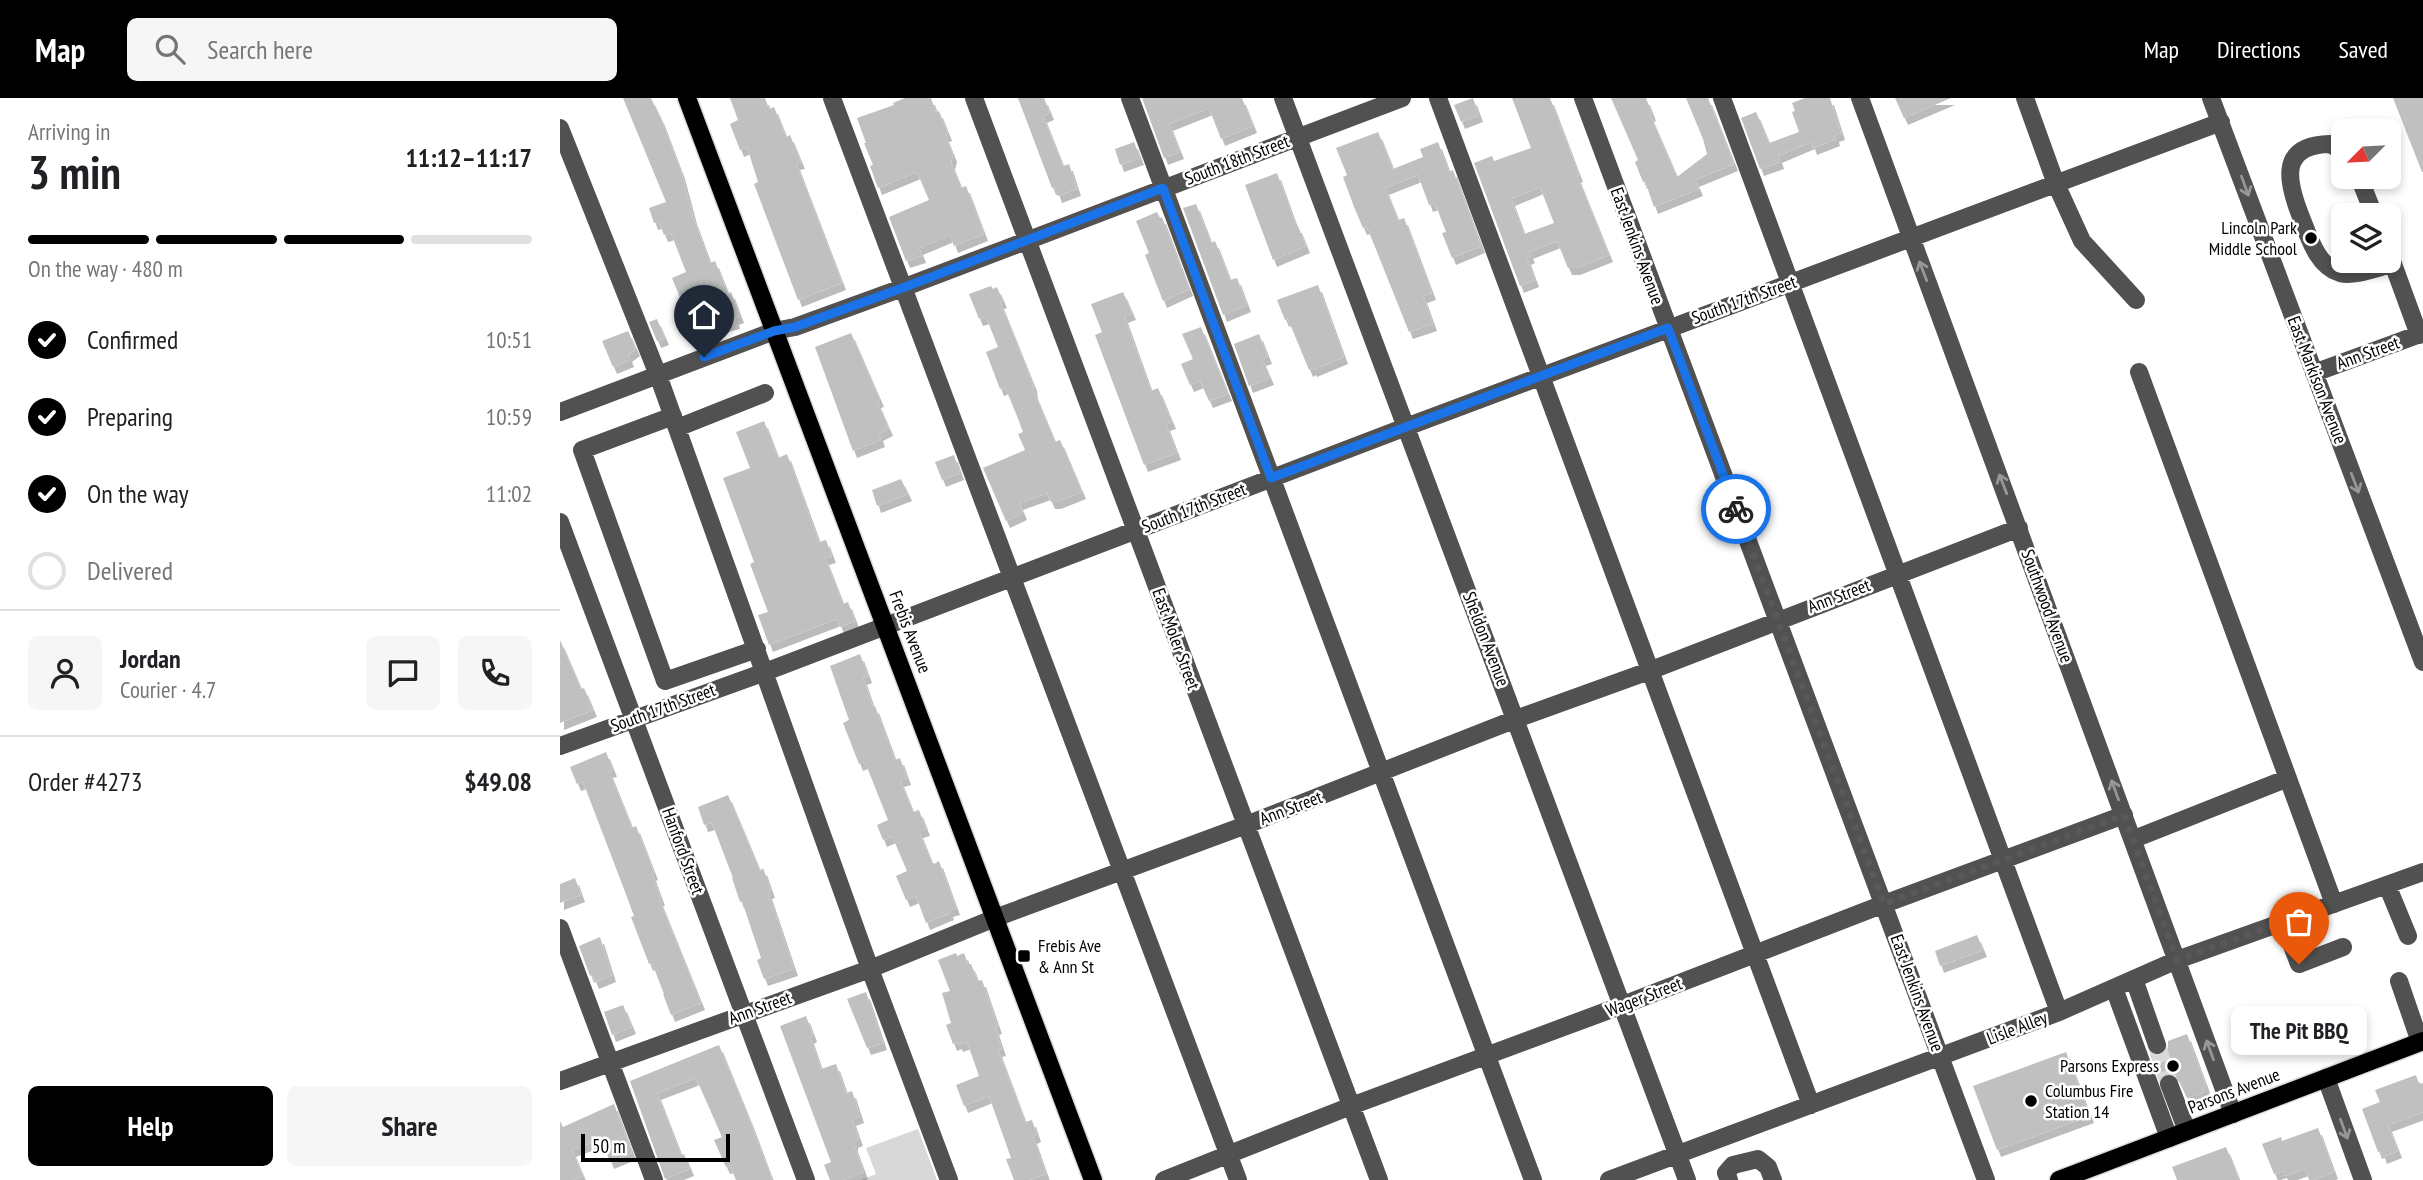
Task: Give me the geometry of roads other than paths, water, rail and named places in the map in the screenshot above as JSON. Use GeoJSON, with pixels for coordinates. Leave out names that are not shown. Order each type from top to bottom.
{"type":"FeatureCollection","features":[{"type":"Feature","properties":{"kind":"main road","name":"Frebis Avenue"},"geometry":{"type":"LineString","coordinates":[[687,98],[1093,1180]]}},
{"type":"Feature","properties":{"kind":"main road","name":"Parsons Avenue"},"geometry":{"type":"LineString","coordinates":[[2059,1180],[2422,1042]]}},
{"type":"Feature","properties":{"kind":"street"},"geometry":{"type":"LineString","coordinates":[[832,98],[1238,1180]]}},
{"type":"Feature","properties":{"kind":"street","name":"East Moler Street"},"geometry":{"type":"LineString","coordinates":[[974,98],[1379,1180]]}},
{"type":"Feature","properties":{"kind":"street"},"geometry":{"type":"LineString","coordinates":[[1130,98],[1533,1180]]}},
{"type":"Feature","properties":{"kind":"street","name":"Sheldon Avenue"},"geometry":{"type":"LineString","coordinates":[[1283,98],[1687,1180]]}},
{"type":"Feature","properties":{"kind":"street","name":"South 18th Street"},"geometry":{"type":"LineString","coordinates":[[560,412],[774,331],[795,327],[905,287],[1402,98]]}},
{"type":"Feature","properties":{"kind":"street"},"geometry":{"type":"LineString","coordinates":[[1438,98],[1811,1105]]}},
{"type":"Feature","properties":{"kind":"street","name":"East Jenkins Avenue"},"geometry":{"type":"LineString","coordinates":[[1583,98],[1986,1180]]}},
{"type":"Feature","properties":{"kind":"street"},"geometry":{"type":"LineString","coordinates":[[1721,98],[2059,1012]]}},
{"type":"Feature","properties":{"kind":"street","name":"Southwood Avenue"},"geometry":{"type":"LineString","coordinates":[[1860,98],[2233,1114]]}},
{"type":"Feature","properties":{"kind":"street"},"geometry":{"type":"LineString","coordinates":[[2025,98],[2056,184],[2082,241],[2136,300]]}},
{"type":"Feature","properties":{"kind":"street","name":"East Markison Avenue"},"geometry":{"type":"LineString","coordinates":[[2211,98],[2423,662]]}},
{"type":"Feature","properties":{"kind":"street","name":"South 17th Street"},"geometry":{"type":"LineString","coordinates":[[560,746],[765,672],[1540,376],[2221,122]]}},
{"type":"Feature","properties":{"kind":"street"},"geometry":{"type":"LineString","coordinates":[[560,128],[658,374],[870,968],[949,1180]]}},
{"type":"Feature","properties":{"kind":"street"},"geometry":{"type":"LineString","coordinates":[[2331,145],[2320,144],[2298,153],[2290,170],[2289,181],[2312,245],[2331,268]]}},
{"type":"Feature","properties":{"kind":"street"},"geometry":{"type":"LineString","coordinates":[[2397,273],[2421,334]]}},
{"type":"Feature","properties":{"kind":"street","name":"Ann Street"},"geometry":{"type":"LineString","coordinates":[[2314,373],[2421,334]]}},
{"type":"Feature","properties":{"kind":"street"},"geometry":{"type":"LineString","coordinates":[[2139,372],[2334,904]]}},
{"type":"Feature","properties":{"kind":"street"},"geometry":{"type":"LineString","coordinates":[[757,649],[665,681],[582,450],[765,393]]}},
{"type":"Feature","properties":{"kind":"street","name":"Hanford Street"},"geometry":{"type":"LineString","coordinates":[[560,522],[806,1180]]}},
{"type":"Feature","properties":{"kind":"street","name":"Ann Street"},"geometry":{"type":"LineString","coordinates":[[560,1080],[870,968],[2018,528]]}},
{"type":"Feature","properties":{"kind":"street"},"geometry":{"type":"LineString","coordinates":[[2133,839],[2288,778]]}},
{"type":"Feature","properties":{"kind":"street","name":"Wager Street"},"geometry":{"type":"LineString","coordinates":[[1164,1180],[1351,1106],[2124,815]]}},
{"type":"Feature","properties":{"kind":"street","name":"Lisle Alley"},"geometry":{"type":"LineString","coordinates":[[1609,1180],[2059,1012],[2177,960],[2423,872]]}},
{"type":"Feature","properties":{"kind":"street"},"geometry":{"type":"LineString","coordinates":[[2387,885],[2408,936]]}},
{"type":"Feature","properties":{"kind":"street"},"geometry":{"type":"LineString","coordinates":[[2283,922],[2299,964],[2343,947]]}},
{"type":"Feature","properties":{"kind":"street"},"geometry":{"type":"LineString","coordinates":[[560,928],[654,1180]]}},
{"type":"Feature","properties":{"kind":"street"},"geometry":{"type":"LineString","coordinates":[[2134,979],[2157,1045]]}},
{"type":"Feature","properties":{"kind":"street"},"geometry":{"type":"LineString","coordinates":[[2399,981],[2422,1042]]}},
{"type":"Feature","properties":{"kind":"street"},"geometry":{"type":"LineString","coordinates":[[2115,988],[2169,1138]]}},
{"type":"Feature","properties":{"kind":"street"},"geometry":{"type":"LineString","coordinates":[[2326,1078],[2363,1180]]}},
{"type":"Feature","properties":{"kind":"street"},"geometry":{"type":"LineString","coordinates":[[2169,1084],[2187,1131]]}},
{"type":"Feature","properties":{"kind":"street"},"geometry":{"type":"LineString","coordinates":[[1728,1180],[1726,1173],[1733,1165],[1758,1159],[1768,1167],[1773,1180]]}},
{"type":"Feature","properties":{"kind":"tunnel"},"geometry":{"type":"LineString","coordinates":[[2157,1045],[2169,1084]]}},
{"type":"Feature","properties":{"kind":"place","name":"Lincoln Park Middle School"},"geometry":{"type":"Point","coordinates":[2311,238]}},
{"type":"Feature","properties":{"kind":"place","name":"Frebis Ave & Ann St"},"geometry":{"type":"Point","coordinates":[1024,956]}},
{"type":"Feature","properties":{"kind":"place","name":"The Pit BBQ"},"geometry":{"type":"Point","coordinates":[2299,964]}},
{"type":"Feature","properties":{"kind":"place","name":"Parsons Express"},"geometry":{"type":"Point","coordinates":[2173,1066]}},
{"type":"Feature","properties":{"kind":"place","name":"Columbus Fire Station 14"},"geometry":{"type":"Point","coordinates":[2031,1101]}}]}
